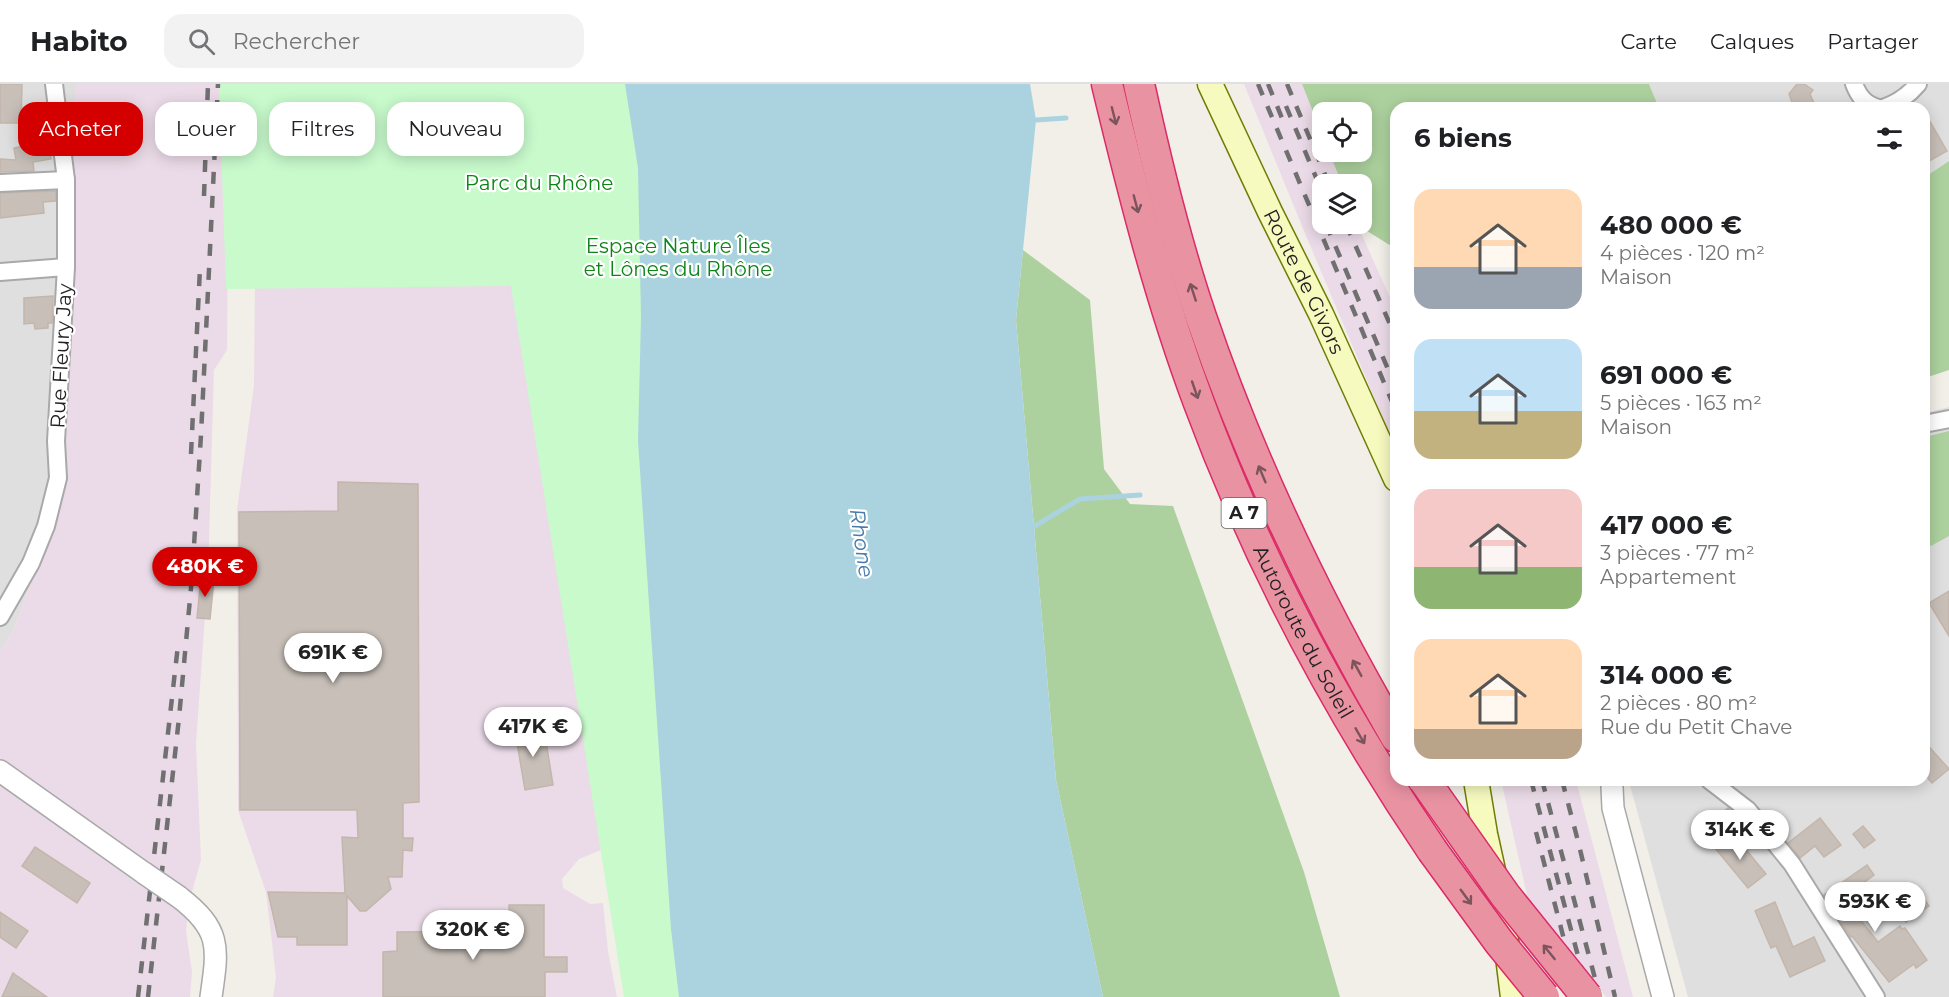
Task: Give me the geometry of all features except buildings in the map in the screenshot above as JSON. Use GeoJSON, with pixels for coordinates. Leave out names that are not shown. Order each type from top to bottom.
{"type":"FeatureCollection","features":[{"type":"Feature","properties":{"kind":"highway","name":"Autoroute du Soleil"},"geometry":{"type":"LineString","coordinates":[[1107,84],[1149,254],[1195,392],[1224,466],[1271,570],[1335,692],[1390,785]]}},
{"type":"Feature","properties":{"kind":"highway","name":"Autoroute du Soleil"},"geometry":{"type":"LineString","coordinates":[[1139,84],[1185,266],[1205,327],[1252,452],[1304,567],[1390,726]]}},
{"type":"Feature","properties":{"kind":"highway","name":"Autoroute du Soleil"},"geometry":{"type":"LineString","coordinates":[[1390,786],[1432,849],[1499,942],[1544,997]]}},
{"type":"Feature","properties":{"kind":"highway"},"geometry":{"type":"LineString","coordinates":[[1428,786],[1505,895],[1587,997]]}},
{"type":"Feature","properties":{"kind":"main road","name":"Route de Givors"},"geometry":{"type":"LineString","coordinates":[[1210,84],[1321,314],[1390,466]]}},
{"type":"Feature","properties":{"kind":"main road"},"geometry":{"type":"LineString","coordinates":[[1477,786],[1503,916],[1513,997]]}},
{"type":"Feature","properties":{"kind":"main road"},"geometry":{"type":"LineString","coordinates":[[1502,997],[1503,916]]}},
{"type":"Feature","properties":{"kind":"street","name":"Rue Fleury Jay"},"geometry":{"type":"LineString","coordinates":[[0,617],[32,563],[46,526],[58,478],[56,441],[66,267],[66,180],[54,84]]}},
{"type":"Feature","properties":{"kind":"street"},"geometry":{"type":"LineString","coordinates":[[1854,84],[1865,102]]}},
{"type":"Feature","properties":{"kind":"street"},"geometry":{"type":"LineString","coordinates":[[1897,102],[1909,95],[1918,84]]}},
{"type":"Feature","properties":{"kind":"street"},"geometry":{"type":"LineString","coordinates":[[0,183],[66,180]]}},
{"type":"Feature","properties":{"kind":"street"},"geometry":{"type":"LineString","coordinates":[[0,272],[66,267]]}},
{"type":"Feature","properties":{"kind":"street"},"geometry":{"type":"LineString","coordinates":[[1930,423],[1949,419]]}},
{"type":"Feature","properties":{"kind":"street"},"geometry":{"type":"LineString","coordinates":[[0,771],[179,897],[203,919],[214,939],[216,964],[212,997]]}},
{"type":"Feature","properties":{"kind":"street"},"geometry":{"type":"LineString","coordinates":[[1610,786],[1613,808],[1663,997]]}},
{"type":"Feature","properties":{"kind":"street"},"geometry":{"type":"LineString","coordinates":[[1718,786],[1748,810],[1792,864],[1876,997]]}},
{"type":"Feature","properties":{"kind":"shaded area"},"geometry":{"type":"Polygon","coordinates":[[[0,84],[76,84],[75,102],[18,102],[18,156],[74,156],[62,499],[14,629],[0,651],[0,84]]]}},
{"type":"Feature","properties":{"kind":"shaded area"},"geometry":{"type":"Polygon","coordinates":[[[76,84],[229,84],[229,102],[155,102],[155,156],[228,156],[227,350],[214,370],[208,572],[196,744],[201,860],[189,902],[186,931],[192,972],[190,997],[0,997],[0,651],[14,629],[62,499],[69,247],[67,175],[69,156],[143,156],[143,102],[74,102],[76,84]]]}},
{"type":"Feature","properties":{"kind":"shaded area"},"geometry":{"type":"Polygon","coordinates":[[[1244,84],[1302,84],[1312,109],[1312,162],[1333,162],[1338,174],[1312,174],[1312,234],[1361,234],[1390,298],[1390,435],[1244,84]]]}},
{"type":"Feature","properties":{"kind":"shaded area"},"geometry":{"type":"Polygon","coordinates":[[[1649,84],[1949,84],[1949,161],[1930,174],[1930,102],[1656,102],[1649,84]]]}},
{"type":"Feature","properties":{"kind":"shaded area"},"geometry":{"type":"Polygon","coordinates":[[[513,277],[601,850],[579,859],[562,879],[563,888],[590,904],[603,903],[608,951],[617,997],[273,997],[276,977],[266,892],[238,810],[237,510],[254,385],[255,278],[513,277]]]}},
{"type":"Feature","properties":{"kind":"shaded area"},"geometry":{"type":"Polygon","coordinates":[[[1949,407],[1949,997],[1688,997],[1630,786],[1930,786],[1930,412],[1949,407]]]}},
{"type":"Feature","properties":{"kind":"shaded area"},"geometry":{"type":"Polygon","coordinates":[[[1502,786],[1578,786],[1633,997],[1606,997],[1529,904],[1502,786]]]}},
{"type":"Feature","properties":{"kind":"green space","name":"Espace Nature Îles et Lônes du Rhône"},"geometry":{"type":"Polygon","coordinates":[[[219,84],[835,84],[899,997],[624,997],[511,286],[226,289],[221,156],[257,156],[257,102],[220,102],[219,84]]]}},
{"type":"Feature","properties":{"kind":"green space"},"geometry":{"type":"Polygon","coordinates":[[[1302,84],[1649,84],[1656,102],[1390,102],[1390,245],[1372,234],[1372,174],[1338,174],[1333,162],[1372,162],[1372,102],[1312,102],[1312,109],[1302,84]]]}},
{"type":"Feature","properties":{"kind":"green space"},"geometry":{"type":"Polygon","coordinates":[[[1949,161],[1949,370],[1930,376],[1930,174],[1949,161]]]}},
{"type":"Feature","properties":{"kind":"green space"},"geometry":{"type":"Polygon","coordinates":[[[1023,250],[1090,300],[1104,469],[1130,504],[1173,506],[1304,872],[1340,997],[1103,997],[1056,780],[1016,320],[1023,250]]]}},
{"type":"Feature","properties":{"kind":"green space"},"geometry":{"type":"Polygon","coordinates":[[[1949,431],[1949,536],[1931,546],[1930,545],[1930,436],[1949,431]]]}},
{"type":"Feature","properties":{"kind":"water","name":"Rhone"},"geometry":{"type":"Polygon","coordinates":[[[625,84],[1030,84],[1036,120],[1016,320],[1056,780],[1103,997],[679,997],[671,929],[638,441],[641,317],[638,168],[625,84]]]}},
{"type":"Feature","properties":{"kind":"waterway"},"geometry":{"type":"LineString","coordinates":[[1036,120],[1066,118]]}},
{"type":"Feature","properties":{"kind":"waterway"},"geometry":{"type":"LineString","coordinates":[[1033,527],[1080,499],[1140,495]]}},
{"type":"Feature","properties":{"kind":"railway"},"geometry":{"type":"LineString","coordinates":[[204,196],[208,84]]}},
{"type":"Feature","properties":{"kind":"railway"},"geometry":{"type":"LineString","coordinates":[[148,997],[192,577],[218,84]]}},
{"type":"Feature","properties":{"kind":"railway"},"geometry":{"type":"LineString","coordinates":[[1258,84],[1390,397]]}},
{"type":"Feature","properties":{"kind":"railway"},"geometry":{"type":"LineString","coordinates":[[1268,84],[1284,123]]}},
{"type":"Feature","properties":{"kind":"railway"},"geometry":{"type":"LineString","coordinates":[[1287,84],[1325,174]]}},
{"type":"Feature","properties":{"kind":"railway"},"geometry":{"type":"LineString","coordinates":[[1286,106],[1315,174]]}},
{"type":"Feature","properties":{"kind":"railway"},"geometry":{"type":"LineString","coordinates":[[1330,234],[1390,374]]}},
{"type":"Feature","properties":{"kind":"railway"},"geometry":{"type":"LineString","coordinates":[[1350,234],[1390,324]]}},
{"type":"Feature","properties":{"kind":"railway"},"geometry":{"type":"LineString","coordinates":[[191,454],[200,268]]}},
{"type":"Feature","properties":{"kind":"railway"},"geometry":{"type":"LineString","coordinates":[[138,997],[178,645]]}},
{"type":"Feature","properties":{"kind":"railway"},"geometry":{"type":"LineString","coordinates":[[1533,786],[1589,997]]}},
{"type":"Feature","properties":{"kind":"railway"},"geometry":{"type":"LineString","coordinates":[[1544,786],[1600,997]]}},
{"type":"Feature","properties":{"kind":"railway"},"geometry":{"type":"LineString","coordinates":[[1564,786],[1615,997]]}},
{"type":"Feature","properties":{"kind":"railway"},"geometry":{"type":"LineString","coordinates":[[1536,832],[1579,997]]}},
{"type":"Feature","properties":{"kind":"railway"},"geometry":{"type":"LineString","coordinates":[[1561,955],[1567,997]]}},
{"type":"Feature","properties":{"kind":"park label","name":"Parc du Rhône"},"geometry":{"type":"Point","coordinates":[539,183]}}]}
